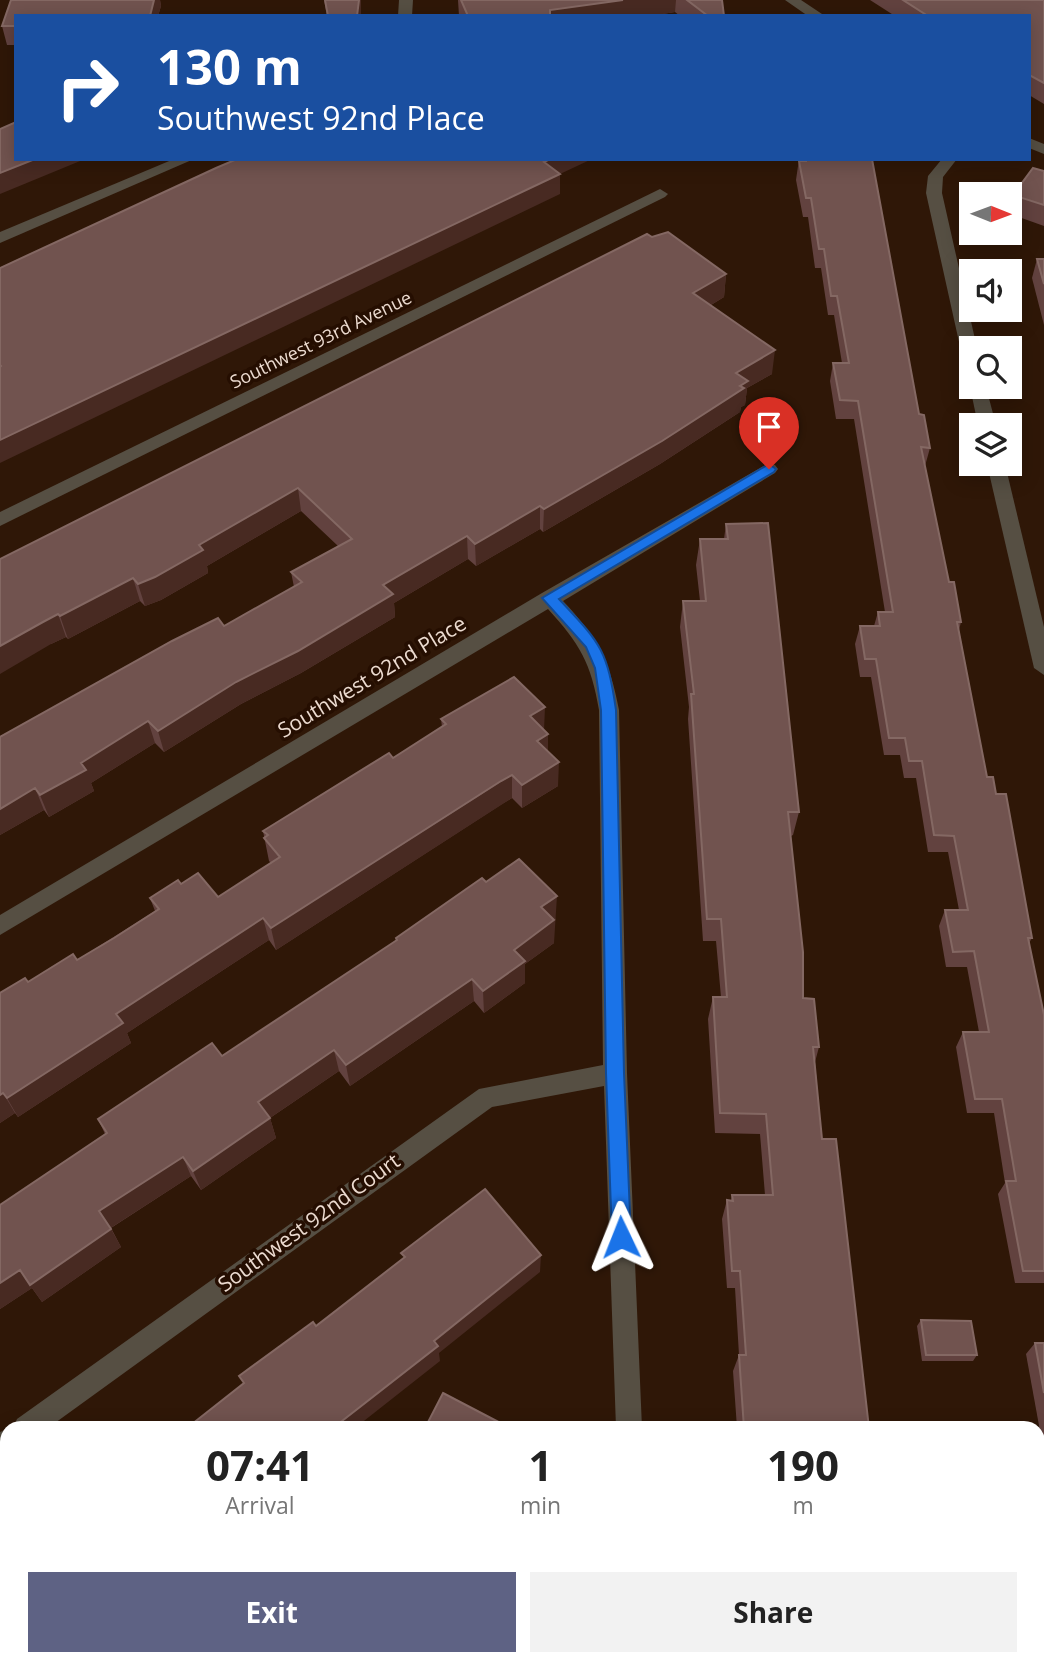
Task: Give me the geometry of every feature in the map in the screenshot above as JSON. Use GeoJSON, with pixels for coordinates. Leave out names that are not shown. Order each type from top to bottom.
{"type":"FeatureCollection","features":[{"type":"Feature","properties":{"kind":"street"},"geometry":{"type":"LineString","coordinates":[[792,0],[815,14]]}},
{"type":"Feature","properties":{"kind":"street"},"geometry":{"type":"LineString","coordinates":[[0,238],[182,161]]}},
{"type":"Feature","properties":{"kind":"street"},"geometry":{"type":"LineString","coordinates":[[948,161],[936,176],[934,193],[966,336]]}},
{"type":"Feature","properties":{"kind":"street","name":"Southwest 93rd Avenue"},"geometry":{"type":"LineString","coordinates":[[0,520],[660,194]]}},
{"type":"Feature","properties":{"kind":"street","name":"Southwest 92nd Place"},"geometry":{"type":"LineString","coordinates":[[0,926],[769,469]]}},
{"type":"Feature","properties":{"kind":"street"},"geometry":{"type":"LineString","coordinates":[[999,476],[1044,668]]}},
{"type":"Feature","properties":{"kind":"street"},"geometry":{"type":"LineString","coordinates":[[549,598],[592,644],[602,668],[609,710],[615,1073],[629,1421]]}},
{"type":"Feature","properties":{"kind":"street","name":"Southwest 92nd Court"},"geometry":{"type":"LineString","coordinates":[[36,1421],[488,1097],[615,1073]]}},
{"type":"Feature","properties":{"kind":"building"},"geometry":{"type":"Polygon","coordinates":[[[11,0],[154,0],[150,14],[14,14],[14,26],[2,26],[11,0]]]}},
{"type":"Feature","properties":{"kind":"building"},"geometry":{"type":"Polygon","coordinates":[[[325,0],[359,0],[357,14],[328,14],[325,0]]]}},
{"type":"Feature","properties":{"kind":"building"},"geometry":{"type":"Polygon","coordinates":[[[461,0],[623,0],[550,10],[550,14],[467,14],[461,0]]]}},
{"type":"Feature","properties":{"kind":"building"},"geometry":{"type":"Polygon","coordinates":[[[687,0],[722,0],[724,14],[705,14],[687,0]]]}},
{"type":"Feature","properties":{"kind":"building"},"geometry":{"type":"Polygon","coordinates":[[[903,0],[1044,0],[1044,83],[1031,76],[1031,14],[925,14],[903,0]]]}},
{"type":"Feature","properties":{"kind":"building"},"geometry":{"type":"Polygon","coordinates":[[[14,123],[14,161],[30,161],[0,173],[0,129],[14,123]]]}},
{"type":"Feature","properties":{"kind":"building"},"geometry":{"type":"Polygon","coordinates":[[[232,161],[546,161],[544,162],[560,174],[0,440],[0,268],[232,161]]]}},
{"type":"Feature","properties":{"kind":"building"},"geometry":{"type":"Polygon","coordinates":[[[799,161],[872,161],[919,414],[924,415],[930,448],[921,447],[949,582],[954,582],[961,622],[957,622],[987,777],[993,777],[996,794],[1006,794],[1032,938],[1028,938],[1044,1015],[1044,1271],[1023,1271],[1006,1181],[1016,1181],[1002,1099],[975,1099],[963,1032],[989,1032],[974,951],[953,952],[945,910],[968,910],[954,836],[934,835],[922,761],[909,761],[905,738],[889,738],[876,659],[865,659],[860,626],[880,626],[878,612],[893,612],[858,401],[840,400],[833,363],[849,363],[837,296],[831,296],[824,249],[819,249],[811,198],[806,198],[799,161]]]}},
{"type":"Feature","properties":{"kind":"building"},"geometry":{"type":"Polygon","coordinates":[[[1033,168],[1044,171],[1044,205],[1022,198],[1022,183],[1033,168]]]}},
{"type":"Feature","properties":{"kind":"building"},"geometry":{"type":"Polygon","coordinates":[[[668,232],[726,274],[693,293],[775,350],[736,373],[748,381],[740,386],[744,388],[662,441],[544,509],[540,506],[475,544],[467,536],[383,585],[393,594],[298,651],[236,682],[158,731],[148,721],[81,763],[86,770],[40,795],[35,788],[0,809],[0,737],[218,618],[224,626],[302,582],[291,572],[352,539],[298,488],[199,545],[203,550],[155,577],[138,584],[133,578],[0,646],[0,559],[647,234],[652,237],[668,232]]]}},
{"type":"Feature","properties":{"kind":"building"},"geometry":{"type":"Polygon","coordinates":[[[1037,259],[1044,259],[1044,284],[1037,259]]]}},
{"type":"Feature","properties":{"kind":"building"},"geometry":{"type":"Polygon","coordinates":[[[768,523],[799,812],[788,812],[803,952],[803,998],[814,999],[819,1047],[813,1047],[822,1139],[836,1139],[868,1421],[744,1421],[739,1355],[746,1355],[740,1271],[732,1271],[727,1200],[733,1201],[732,1195],[773,1195],[766,1114],[720,1113],[713,997],[727,997],[721,919],[707,919],[691,694],[694,694],[683,601],[706,601],[700,539],[728,539],[726,524],[768,523]]]}},
{"type":"Feature","properties":{"kind":"building"},"geometry":{"type":"Polygon","coordinates":[[[514,677],[545,707],[530,716],[548,734],[537,741],[559,762],[522,785],[512,775],[501,781],[271,928],[263,918],[116,1014],[123,1023],[7,1098],[3,1093],[0,1095],[0,993],[25,978],[28,982],[73,954],[77,960],[114,938],[159,909],[150,898],[178,880],[181,884],[198,873],[218,897],[280,857],[264,838],[268,835],[263,831],[389,753],[393,758],[446,724],[441,719],[514,677]]]}},
{"type":"Feature","properties":{"kind":"building"},"geometry":{"type":"Polygon","coordinates":[[[519,859],[557,896],[541,907],[554,920],[514,950],[525,961],[483,991],[472,979],[346,1065],[334,1050],[258,1102],[270,1118],[193,1171],[183,1157],[99,1211],[111,1229],[30,1285],[20,1270],[0,1283],[0,1205],[107,1133],[98,1119],[212,1043],[222,1056],[397,940],[396,938],[482,878],[486,882],[519,859]]]}},
{"type":"Feature","properties":{"kind":"building"},"geometry":{"type":"Polygon","coordinates":[[[485,1189],[541,1255],[434,1341],[438,1346],[342,1421],[196,1421],[244,1383],[239,1376],[313,1322],[316,1326],[405,1257],[401,1253],[485,1189]]]}},
{"type":"Feature","properties":{"kind":"building"},"geometry":{"type":"Polygon","coordinates":[[[921,1320],[971,1321],[977,1355],[926,1355],[921,1320]]]}},
{"type":"Feature","properties":{"kind":"building"},"geometry":{"type":"Polygon","coordinates":[[[1035,1343],[1044,1343],[1044,1393],[1035,1343]]]}},
{"type":"Feature","properties":{"kind":"building"},"geometry":{"type":"Polygon","coordinates":[[[443,1393],[497,1421],[429,1421],[443,1393]]]}},
{"type":"Feature","properties":{"kind":"route"},"geometry":{"type":"LineString","coordinates":[[621,1237],[615,1073],[609,710],[602,668],[592,644],[549,598],[769,469]]}}]}
